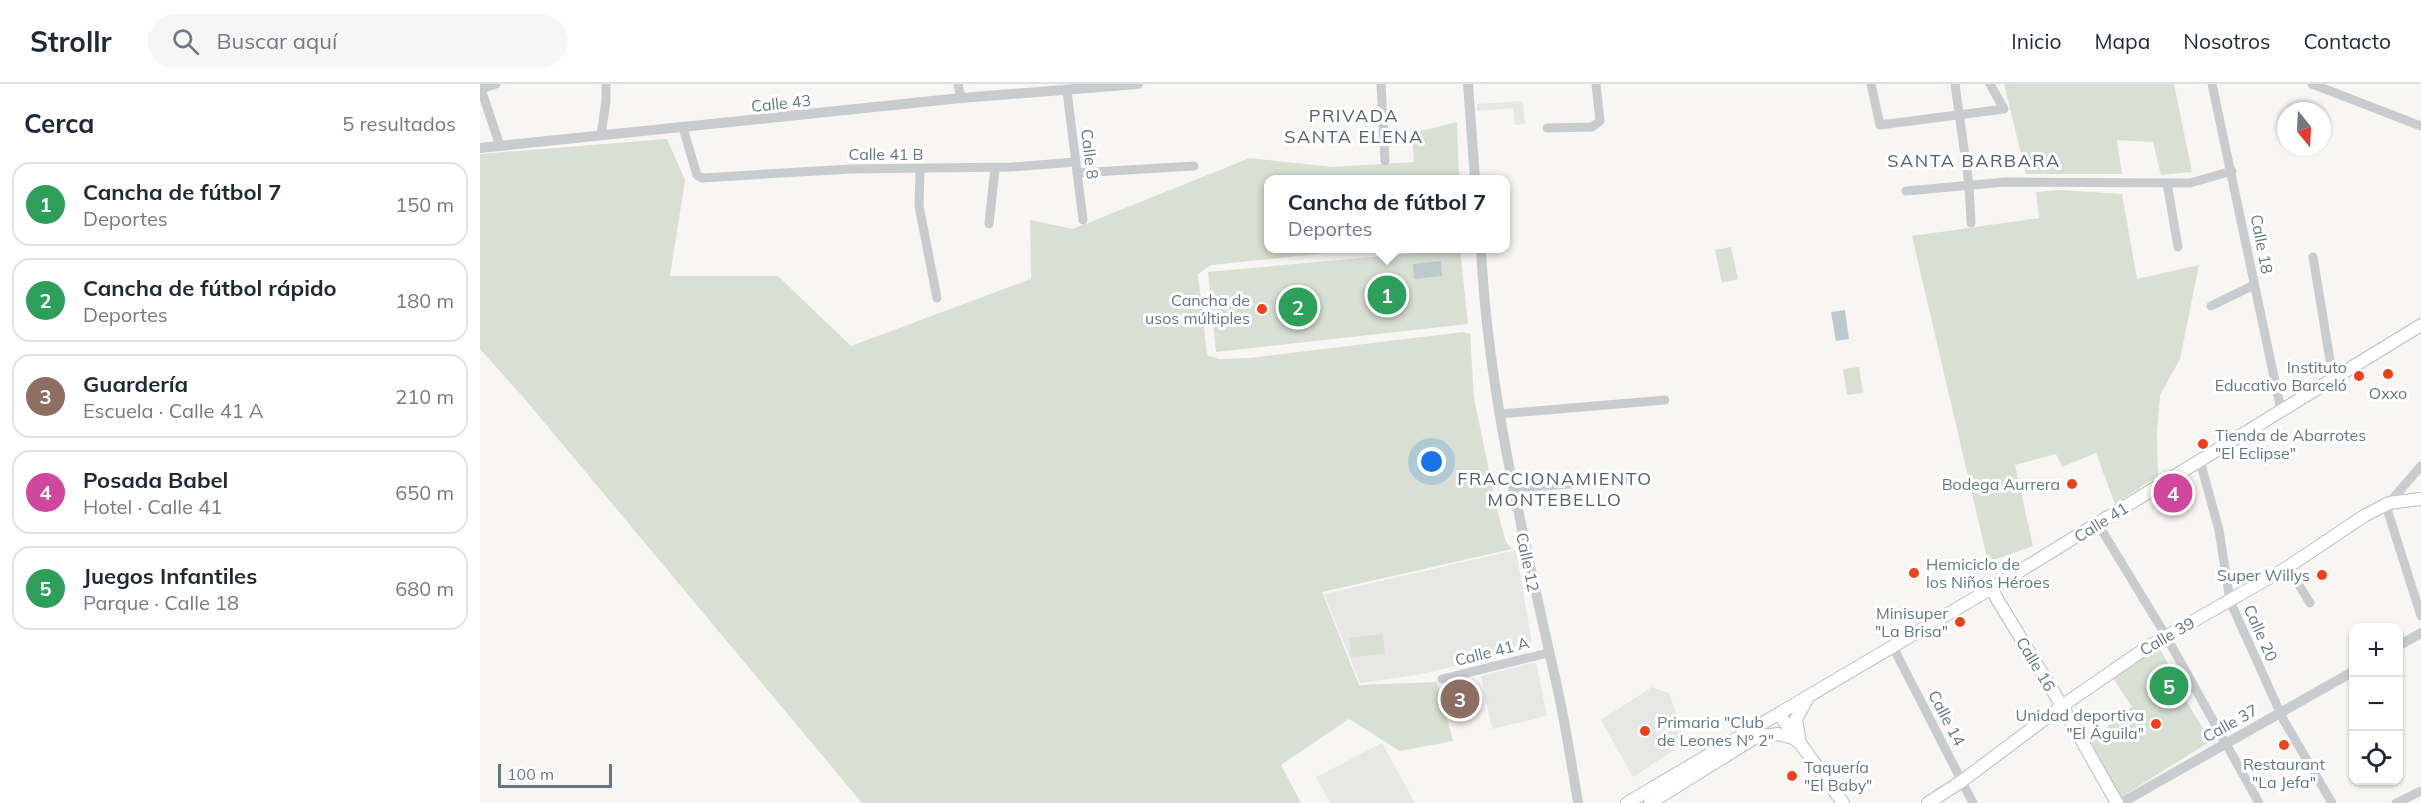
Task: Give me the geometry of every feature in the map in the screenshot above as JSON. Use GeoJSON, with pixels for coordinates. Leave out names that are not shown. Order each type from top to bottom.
{"type":"FeatureCollection","features":[{"type":"Feature","properties":{"kind":"main road","name":"Calle 41"},"geometry":{"type":"LineString","coordinates":[[1627,803],[1992,588],[2421,325]]}},
{"type":"Feature","properties":{"kind":"main road","name":"Calle 39"},"geometry":{"type":"LineString","coordinates":[[1928,803],[1962,781],[2115,668],[2166,636],[2288,567],[2364,516],[2389,503],[2421,499]]}},
{"type":"Feature","properties":{"kind":"main road","name":"Calle 16"},"geometry":{"type":"LineString","coordinates":[[1992,588],[1996,599],[2119,803]]}},
{"type":"Feature","properties":{"kind":"main road"},"geometry":{"type":"LineString","coordinates":[[1801,744],[1796,730],[1796,719],[1804,702],[1814,694]]}},
{"type":"Feature","properties":{"kind":"main road"},"geometry":{"type":"LineString","coordinates":[[1779,714],[1843,803]]}},
{"type":"Feature","properties":{"kind":"main road"},"geometry":{"type":"LineString","coordinates":[[1650,803],[1746,742],[1762,735],[1778,734],[1793,738],[1801,744]]}},
{"type":"Feature","properties":{"kind":"street"},"geometry":{"type":"LineString","coordinates":[[496,84],[481,87],[500,146]]}},
{"type":"Feature","properties":{"kind":"street"},"geometry":{"type":"LineString","coordinates":[[601,135],[606,84]]}},
{"type":"Feature","properties":{"kind":"street"},"geometry":{"type":"LineString","coordinates":[[958,84],[961,99]]}},
{"type":"Feature","properties":{"kind":"street","name":"Calle 43"},"geometry":{"type":"LineString","coordinates":[[480,148],[961,99],[1138,84]]}},
{"type":"Feature","properties":{"kind":"street"},"geometry":{"type":"LineString","coordinates":[[1381,84],[1385,161]]}},
{"type":"Feature","properties":{"kind":"street"},"geometry":{"type":"LineString","coordinates":[[1468,84],[1475,175]]}},
{"type":"Feature","properties":{"kind":"street"},"geometry":{"type":"LineString","coordinates":[[1547,128],[1596,125],[1600,121],[1596,84]]}},
{"type":"Feature","properties":{"kind":"street"},"geometry":{"type":"LineString","coordinates":[[1871,84],[1880,125],[2004,109],[1990,84]]}},
{"type":"Feature","properties":{"kind":"street"},"geometry":{"type":"LineString","coordinates":[[1955,84],[1969,184],[1971,223]]}},
{"type":"Feature","properties":{"kind":"street","name":"Calle 18"},"geometry":{"type":"LineString","coordinates":[[2212,84],[2281,410]]}},
{"type":"Feature","properties":{"kind":"street"},"geometry":{"type":"LineString","coordinates":[[2313,84],[2421,126]]}},
{"type":"Feature","properties":{"kind":"street","name":"Calle 8"},"geometry":{"type":"LineString","coordinates":[[1067,91],[1083,220]]}},
{"type":"Feature","properties":{"kind":"street","name":"Calle 41 B"},"geometry":{"type":"LineString","coordinates":[[683,128],[697,175],[702,178],[827,170],[995,168],[1076,162]]}},
{"type":"Feature","properties":{"kind":"street"},"geometry":{"type":"LineString","coordinates":[[1077,173],[1194,166]]}},
{"type":"Feature","properties":{"kind":"street"},"geometry":{"type":"LineString","coordinates":[[989,224],[995,168]]}},
{"type":"Feature","properties":{"kind":"street"},"geometry":{"type":"LineString","coordinates":[[920,170],[919,206],[937,298]]}},
{"type":"Feature","properties":{"kind":"street"},"geometry":{"type":"LineString","coordinates":[[1906,191],[1969,184],[2028,182],[2190,183],[2232,171]]}},
{"type":"Feature","properties":{"kind":"street"},"geometry":{"type":"LineString","coordinates":[[2167,183],[2178,247]]}},
{"type":"Feature","properties":{"kind":"street","name":"Calle 12"},"geometry":{"type":"LineString","coordinates":[[1481,253],[1488,343],[1499,414],[1578,803]]}},
{"type":"Feature","properties":{"kind":"street"},"geometry":{"type":"LineString","coordinates":[[2313,257],[2333,378]]}},
{"type":"Feature","properties":{"kind":"street"},"geometry":{"type":"LineString","coordinates":[[2211,306],[2254,285]]}},
{"type":"Feature","properties":{"kind":"street"},"geometry":{"type":"LineString","coordinates":[[1499,414],[1665,400]]}},
{"type":"Feature","properties":{"kind":"street","name":"Calle 20"},"geometry":{"type":"LineString","coordinates":[[2200,461],[2219,530],[2230,601],[2280,713],[2332,803]]}},
{"type":"Feature","properties":{"kind":"street"},"geometry":{"type":"LineString","coordinates":[[2421,466],[2389,503],[2388,512],[2421,616]]}},
{"type":"Feature","properties":{"kind":"street"},"geometry":{"type":"LineString","coordinates":[[1514,488],[1623,480]]}},
{"type":"Feature","properties":{"kind":"street"},"geometry":{"type":"LineString","coordinates":[[2098,524],[2166,636],[2259,803]]}},
{"type":"Feature","properties":{"kind":"street"},"geometry":{"type":"LineString","coordinates":[[2288,567],[2310,603]]}},
{"type":"Feature","properties":{"kind":"street"},"geometry":{"type":"LineString","coordinates":[[2403,643],[2421,633]]}},
{"type":"Feature","properties":{"kind":"street","name":"Calle 14"},"geometry":{"type":"LineString","coordinates":[[1893,647],[1973,803]]}},
{"type":"Feature","properties":{"kind":"street","name":"Calle 41 A"},"geometry":{"type":"LineString","coordinates":[[1442,679],[1548,652]]}},
{"type":"Feature","properties":{"kind":"street","name":"Calle 37"},"geometry":{"type":"LineString","coordinates":[[2119,803],[2349,674]]}},
{"type":"Feature","properties":{"kind":"street"},"geometry":{"type":"LineString","coordinates":[[2396,803],[2421,791]]}},
{"type":"Feature","properties":{"kind":"shaded area"},"geometry":{"type":"Polygon","coordinates":[[[2004,84],[2174,84],[2192,172],[2161,175],[2153,142],[2117,140],[2122,174],[2026,174],[2004,84]]]}},
{"type":"Feature","properties":{"kind":"shaded area"},"geometry":{"type":"Polygon","coordinates":[[[1523,101],[1525,124],[1515,125],[1513,108],[1477,111],[1477,104],[1523,101]]]}},
{"type":"Feature","properties":{"kind":"shaded area"},"geometry":{"type":"Polygon","coordinates":[[[1457,122],[1459,175],[1264,175],[1264,253],[1327,253],[1211,265],[1198,274],[1207,355],[1219,359],[1250,358],[1463,332],[1470,334],[1474,398],[1498,514],[1506,542],[1512,549],[1322,592],[1359,685],[1437,682],[1453,741],[1400,751],[1349,719],[1281,765],[1301,803],[862,803],[523,397],[480,349],[480,154],[667,139],[685,180],[670,276],[778,276],[851,346],[1031,279],[1030,220],[1073,229],[1250,158],[1333,167],[1414,162],[1412,133],[1457,122]]]}},
{"type":"Feature","properties":{"kind":"shaded area"},"geometry":{"type":"Polygon","coordinates":[[[2060,190],[2122,194],[2137,279],[2199,265],[2180,359],[2160,395],[2157,434],[2158,476],[2115,504],[2096,453],[2062,467],[2056,454],[2015,465],[2033,546],[1988,562],[1912,236],[2039,218],[2036,192],[2060,190]]]}},
{"type":"Feature","properties":{"kind":"shaded area"},"geometry":{"type":"Polygon","coordinates":[[[1731,247],[1738,279],[1722,283],[1715,250],[1731,247]]]}},
{"type":"Feature","properties":{"kind":"shaded area"},"geometry":{"type":"Polygon","coordinates":[[[1416,253],[1460,253],[1468,324],[1216,352],[1208,272],[1416,253]]]}},
{"type":"Feature","properties":{"kind":"shaded area"},"geometry":{"type":"Polygon","coordinates":[[[1441,261],[1442,276],[1414,279],[1413,264],[1441,261]]]}},
{"type":"Feature","properties":{"kind":"shaded area"},"geometry":{"type":"Polygon","coordinates":[[[1845,310],[1849,339],[1836,341],[1831,312],[1845,310]]]}},
{"type":"Feature","properties":{"kind":"shaded area"},"geometry":{"type":"Polygon","coordinates":[[[1859,367],[1863,393],[1847,395],[1843,369],[1859,367]]]}},
{"type":"Feature","properties":{"kind":"shaded area"},"geometry":{"type":"Polygon","coordinates":[[[1516,550],[1532,643],[1496,651],[1497,657],[1416,675],[1360,683],[1324,594],[1516,550]]]}},
{"type":"Feature","properties":{"kind":"shaded area"},"geometry":{"type":"Polygon","coordinates":[[[1383,634],[1385,654],[1351,657],[1349,638],[1383,634]]]}},
{"type":"Feature","properties":{"kind":"shaded area","name":"Unidad deportiva \"El Águila\""},"geometry":{"type":"Polygon","coordinates":[[[2158,646],[2180,684],[2177,686],[2211,741],[2118,799],[2090,741],[2132,707],[2111,675],[2158,646]]]}},
{"type":"Feature","properties":{"kind":"shaded area"},"geometry":{"type":"Polygon","coordinates":[[[1536,662],[1547,716],[1492,729],[1481,676],[1536,662]]]}},
{"type":"Feature","properties":{"kind":"shaded area","name":"Primaria \"Club de Leones N° 2\""},"geometry":{"type":"Polygon","coordinates":[[[1652,687],[1669,693],[1686,742],[1633,777],[1601,720],[1652,687]]]}},
{"type":"Feature","properties":{"kind":"shaded area"},"geometry":{"type":"Polygon","coordinates":[[[1382,743],[1415,803],[1330,803],[1316,777],[1382,743]]]}},
{"type":"Feature","properties":{"kind":"place","name":"Cancha de fútbol 7"},"geometry":{"type":"Point","coordinates":[1387,295]}},
{"type":"Feature","properties":{"kind":"place","name":"Cancha de fútbol rápido"},"geometry":{"type":"Point","coordinates":[1298,307]}},
{"type":"Feature","properties":{"kind":"place","name":"Cancha de usos múltiples"},"geometry":{"type":"Point","coordinates":[1262,309]}},
{"type":"Feature","properties":{"kind":"place","name":"Oxxo"},"geometry":{"type":"Point","coordinates":[2388,374]}},
{"type":"Feature","properties":{"kind":"place","name":"Instituto Educativo Barceló"},"geometry":{"type":"Point","coordinates":[2359,376]}},
{"type":"Feature","properties":{"kind":"place","name":"Tienda de Abarrotes \"El Eclipse\""},"geometry":{"type":"Point","coordinates":[2203,444]}},
{"type":"Feature","properties":{"kind":"place","name":"Bodega Aurrera"},"geometry":{"type":"Point","coordinates":[2072,484]}},
{"type":"Feature","properties":{"kind":"place","name":"Posada Babel"},"geometry":{"type":"Point","coordinates":[2173,493]}},
{"type":"Feature","properties":{"kind":"place","name":"Hemiciclo de los Niños Héroes"},"geometry":{"type":"Point","coordinates":[1914,573]}},
{"type":"Feature","properties":{"kind":"place","name":"Super Willys"},"geometry":{"type":"Point","coordinates":[2322,575]}},
{"type":"Feature","properties":{"kind":"place","name":"Minisuper \"La Brisa\""},"geometry":{"type":"Point","coordinates":[1960,622]}},
{"type":"Feature","properties":{"kind":"place","name":"Juegos Infantiles"},"geometry":{"type":"Point","coordinates":[2169,686]}},
{"type":"Feature","properties":{"kind":"place","name":"Guardería"},"geometry":{"type":"Point","coordinates":[1460,699]}},
{"type":"Feature","properties":{"kind":"place","name":"Unidad deportiva \"El Águila\""},"geometry":{"type":"Point","coordinates":[2156,724]}},
{"type":"Feature","properties":{"kind":"place","name":"Primaria \"Club de Leones N° 2\""},"geometry":{"type":"Point","coordinates":[1645,731]}},
{"type":"Feature","properties":{"kind":"place","name":"Restaurant \"La Jefa\""},"geometry":{"type":"Point","coordinates":[2284,745]}},
{"type":"Feature","properties":{"kind":"place","name":"Taquería \"El Baby\""},"geometry":{"type":"Point","coordinates":[1792,776]}},
{"type":"Feature","properties":{"kind":"district","name":"PRIVADA SANTA ELENA"},"geometry":{"type":"Point","coordinates":[1354,126]}},
{"type":"Feature","properties":{"kind":"district","name":"SANTA BARBARA"},"geometry":{"type":"Point","coordinates":[1974,160]}},
{"type":"Feature","properties":{"kind":"district","name":"FRACCIONAMIENTO MONTEBELLO"},"geometry":{"type":"Point","coordinates":[1555,488]}}]}
